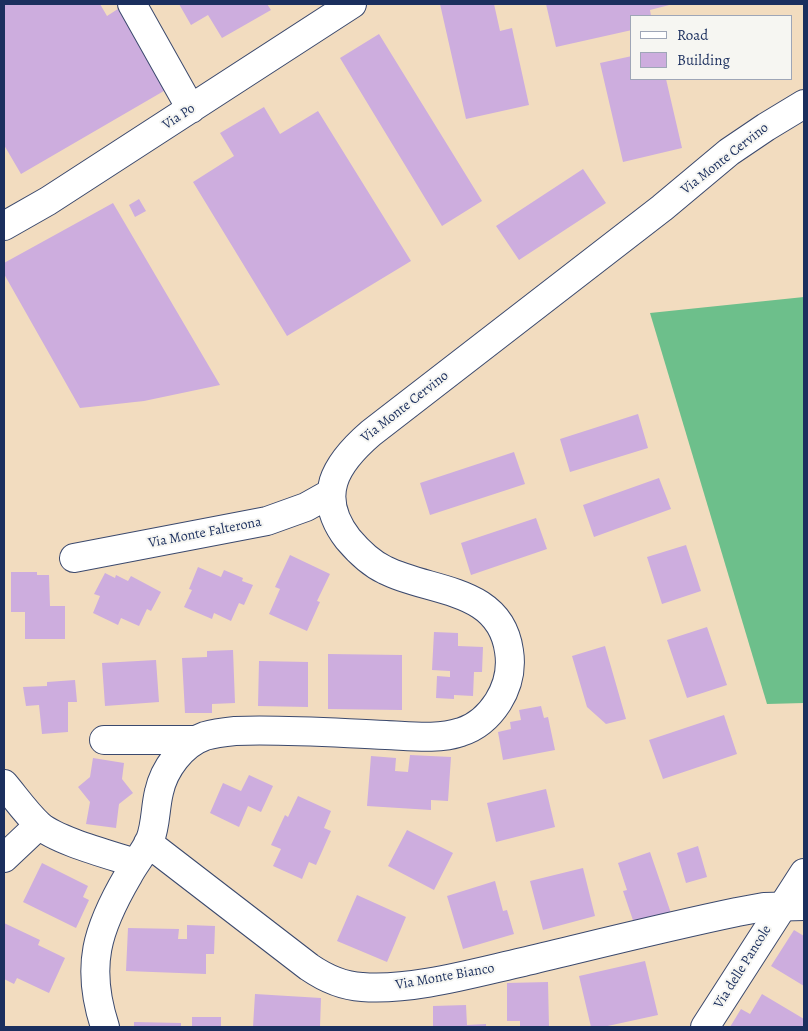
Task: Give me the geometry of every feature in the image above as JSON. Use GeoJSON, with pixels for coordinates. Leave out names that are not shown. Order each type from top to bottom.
{"type":"FeatureCollection","features":[{"type":"Feature","properties":{"kind":"street"},"geometry":{"type":"LineString","coordinates":[[132,4],[191,109]]}},
{"type":"Feature","properties":{"kind":"street","name":"Via Po"},"geometry":{"type":"LineString","coordinates":[[4,226],[48,201],[352,4]]}},
{"type":"Feature","properties":{"kind":"street","name":"Via Monte Cervino"},"geometry":{"type":"LineString","coordinates":[[330,493],[339,468],[353,449],[371,433],[655,214],[730,152],[804,104]]}},
{"type":"Feature","properties":{"kind":"street"},"geometry":{"type":"LineString","coordinates":[[104,740],[195,740],[215,733],[246,730],[420,736],[453,734],[462,732],[479,723],[491,712],[502,695],[509,676],[510,657],[506,636],[494,615],[467,598],[451,591],[401,577],[371,561],[356,549],[341,528],[332,508],[330,493]]}},
{"type":"Feature","properties":{"kind":"street","name":"Via Monte Falterona"},"geometry":{"type":"LineString","coordinates":[[74,558],[267,521],[306,507],[330,493]]}},
{"type":"Feature","properties":{"kind":"street"},"geometry":{"type":"LineString","coordinates":[[105,1027],[96,986],[94,963],[96,948],[110,909],[153,830],[159,791],[165,776],[177,757],[195,740]]}},
{"type":"Feature","properties":{"kind":"street"},"geometry":{"type":"LineString","coordinates":[[4,784],[39,825],[4,858]]}},
{"type":"Feature","properties":{"kind":"street","name":"Via Monte Bianco"},"geometry":{"type":"LineString","coordinates":[[39,825],[62,838],[142,853],[321,975],[352,986],[381,988],[416,985],[489,970],[737,912],[793,906]]}},
{"type":"Feature","properties":{"kind":"street","name":"Via delle Pancole"},"geometry":{"type":"LineString","coordinates":[[705,1027],[793,906],[804,873]]}},
{"type":"Feature","properties":{"kind":"green space"},"geometry":{"type":"Polygon","coordinates":[[[804,297],[804,703],[767,704],[650,313],[804,297]]]}},
{"type":"Feature","properties":{"kind":"building"},"geometry":{"type":"Polygon","coordinates":[[[4,4],[100,4],[107,16],[121,7],[169,88],[21,174],[4,145],[4,4]]]}},
{"type":"Feature","properties":{"kind":"building"},"geometry":{"type":"Polygon","coordinates":[[[179,4],[267,4],[271,10],[222,38],[208,15],[191,25],[179,4]]]}},
{"type":"Feature","properties":{"kind":"building"},"geometry":{"type":"Polygon","coordinates":[[[440,4],[494,4],[500,31],[512,28],[529,105],[466,119],[440,4]]]}},
{"type":"Feature","properties":{"kind":"building"},"geometry":{"type":"Polygon","coordinates":[[[546,4],[673,4],[650,10],[651,15],[630,15],[630,30],[556,47],[546,4]]]}},
{"type":"Feature","properties":{"kind":"building"},"geometry":{"type":"Polygon","coordinates":[[[379,34],[482,201],[442,226],[340,58],[379,34]]]}},
{"type":"Feature","properties":{"kind":"building"},"geometry":{"type":"Polygon","coordinates":[[[630,56],[630,80],[666,80],[682,148],[623,162],[600,63],[630,56]]]}},
{"type":"Feature","properties":{"kind":"building"},"geometry":{"type":"Polygon","coordinates":[[[264,107],[280,134],[318,111],[411,261],[287,336],[193,182],[234,156],[220,133],[264,107]]]}},
{"type":"Feature","properties":{"kind":"building"},"geometry":{"type":"Polygon","coordinates":[[[583,169],[606,203],[519,260],[496,226],[583,169]]]}},
{"type":"Feature","properties":{"kind":"building"},"geometry":{"type":"Polygon","coordinates":[[[139,199],[146,211],[135,217],[129,205],[139,199]]]}},
{"type":"Feature","properties":{"kind":"building"},"geometry":{"type":"Polygon","coordinates":[[[113,203],[220,385],[144,401],[80,408],[4,274],[4,263],[113,203]]]}},
{"type":"Feature","properties":{"kind":"building"},"geometry":{"type":"Polygon","coordinates":[[[638,414],[648,448],[570,472],[560,439],[638,414]]]}},
{"type":"Feature","properties":{"kind":"building"},"geometry":{"type":"Polygon","coordinates":[[[514,452],[525,484],[430,515],[420,483],[514,452]]]}},
{"type":"Feature","properties":{"kind":"building"},"geometry":{"type":"Polygon","coordinates":[[[659,478],[671,509],[594,537],[583,505],[659,478]]]}},
{"type":"Feature","properties":{"kind":"building"},"geometry":{"type":"Polygon","coordinates":[[[536,518],[547,549],[471,575],[461,543],[536,518]]]}},
{"type":"Feature","properties":{"kind":"building"},"geometry":{"type":"Polygon","coordinates":[[[686,545],[701,591],[662,604],[647,557],[686,545]]]}},
{"type":"Feature","properties":{"kind":"building"},"geometry":{"type":"Polygon","coordinates":[[[290,555],[330,574],[317,601],[320,602],[307,631],[269,614],[280,589],[275,587],[290,555]]]}},
{"type":"Feature","properties":{"kind":"building"},"geometry":{"type":"Polygon","coordinates":[[[198,567],[221,577],[224,570],[243,578],[242,581],[253,585],[244,605],[239,603],[231,621],[214,613],[212,619],[184,607],[192,590],[189,589],[198,567]]]}},
{"type":"Feature","properties":{"kind":"building"},"geometry":{"type":"Polygon","coordinates":[[[11,572],[37,572],[37,575],[49,575],[50,606],[65,606],[65,639],[25,639],[25,612],[11,612],[11,572]]]}},
{"type":"Feature","properties":{"kind":"building"},"geometry":{"type":"Polygon","coordinates":[[[105,573],[115,578],[116,575],[128,581],[131,576],[161,592],[151,611],[147,609],[139,626],[121,618],[118,625],[93,613],[100,596],[94,594],[105,573]]]}},
{"type":"Feature","properties":{"kind":"building"},"geometry":{"type":"Polygon","coordinates":[[[707,627],[727,685],[687,698],[667,640],[707,627]]]}},
{"type":"Feature","properties":{"kind":"building"},"geometry":{"type":"Polygon","coordinates":[[[434,632],[458,633],[458,646],[483,647],[482,672],[474,672],[473,696],[454,695],[454,699],[436,698],[437,676],[450,677],[450,671],[432,670],[434,632]]]}},
{"type":"Feature","properties":{"kind":"building"},"geometry":{"type":"Polygon","coordinates":[[[605,646],[626,719],[606,724],[587,707],[572,656],[605,646]]]}},
{"type":"Feature","properties":{"kind":"building"},"geometry":{"type":"Polygon","coordinates":[[[233,650],[235,703],[212,704],[212,713],[185,713],[182,658],[207,657],[207,651],[233,650]]]}},
{"type":"Feature","properties":{"kind":"building"},"geometry":{"type":"Polygon","coordinates":[[[328,654],[402,655],[402,710],[328,709],[328,654]]]}},
{"type":"Feature","properties":{"kind":"building"},"geometry":{"type":"Polygon","coordinates":[[[156,660],[159,702],[105,706],[102,663],[156,660]]]}},
{"type":"Feature","properties":{"kind":"building"},"geometry":{"type":"Polygon","coordinates":[[[259,661],[308,662],[308,707],[258,706],[259,661]]]}},
{"type":"Feature","properties":{"kind":"building"},"geometry":{"type":"Polygon","coordinates":[[[75,680],[77,702],[68,702],[68,732],[42,734],[39,705],[26,706],[23,687],[47,686],[47,682],[75,680]]]}},
{"type":"Feature","properties":{"kind":"building"},"geometry":{"type":"Polygon","coordinates":[[[541,706],[544,718],[548,717],[555,750],[503,760],[498,732],[511,729],[510,722],[521,720],[519,710],[541,706]]]}},
{"type":"Feature","properties":{"kind":"building"},"geometry":{"type":"Polygon","coordinates":[[[724,715],[737,754],[663,779],[649,740],[724,715]]]}},
{"type":"Feature","properties":{"kind":"building"},"geometry":{"type":"Polygon","coordinates":[[[410,755],[451,757],[448,801],[431,800],[431,810],[367,806],[371,756],[396,758],[395,771],[408,772],[410,755]]]}},
{"type":"Feature","properties":{"kind":"building"},"geometry":{"type":"Polygon","coordinates":[[[93,758],[124,763],[122,779],[133,793],[119,804],[116,828],[86,824],[90,802],[78,787],[90,777],[93,758]]]}},
{"type":"Feature","properties":{"kind":"building"},"geometry":{"type":"Polygon","coordinates":[[[249,775],[273,786],[261,812],[248,806],[239,827],[210,813],[223,783],[241,791],[249,775]]]}},
{"type":"Feature","properties":{"kind":"building"},"geometry":{"type":"Polygon","coordinates":[[[546,789],[555,827],[496,842],[487,803],[546,789]]]}},
{"type":"Feature","properties":{"kind":"building"},"geometry":{"type":"Polygon","coordinates":[[[298,796],[331,811],[324,828],[331,831],[316,865],[309,862],[302,879],[273,866],[281,849],[271,845],[285,815],[288,817],[298,796]]]}},
{"type":"Feature","properties":{"kind":"building"},"geometry":{"type":"Polygon","coordinates":[[[407,830],[453,853],[434,890],[388,866],[407,830]]]}},
{"type":"Feature","properties":{"kind":"building"},"geometry":{"type":"Polygon","coordinates":[[[698,846],[707,877],[686,883],[677,853],[698,846]]]}},
{"type":"Feature","properties":{"kind":"building"},"geometry":{"type":"Polygon","coordinates":[[[650,852],[673,919],[637,932],[623,891],[627,890],[618,863],[650,852]]]}},
{"type":"Feature","properties":{"kind":"building"},"geometry":{"type":"Polygon","coordinates":[[[42,863],[88,886],[83,897],[89,900],[76,928],[23,902],[42,863]]]}},
{"type":"Feature","properties":{"kind":"building"},"geometry":{"type":"Polygon","coordinates":[[[583,868],[595,916],[543,930],[530,881],[583,868]]]}},
{"type":"Feature","properties":{"kind":"building"},"geometry":{"type":"Polygon","coordinates":[[[495,881],[503,911],[507,910],[514,934],[463,949],[447,896],[495,881]]]}},
{"type":"Feature","properties":{"kind":"building"},"geometry":{"type":"Polygon","coordinates":[[[357,895],[406,917],[387,962],[337,941],[357,895]]]}},
{"type":"Feature","properties":{"kind":"building"},"geometry":{"type":"Polygon","coordinates":[[[4,923],[40,940],[38,945],[65,958],[49,993],[17,978],[14,984],[4,979],[4,923]]]}},
{"type":"Feature","properties":{"kind":"building"},"geometry":{"type":"Polygon","coordinates":[[[187,925],[215,926],[214,954],[206,954],[206,974],[126,971],[128,928],[179,929],[178,939],[187,939],[187,925]]]}},
{"type":"Feature","properties":{"kind":"building"},"geometry":{"type":"Polygon","coordinates":[[[794,930],[804,936],[804,986],[771,966],[794,930]]]}},
{"type":"Feature","properties":{"kind":"building"},"geometry":{"type":"Polygon","coordinates":[[[645,961],[658,1015],[603,1027],[591,1027],[579,976],[645,961]]]}},
{"type":"Feature","properties":{"kind":"building"},"geometry":{"type":"Polygon","coordinates":[[[548,982],[549,1027],[520,1027],[520,1021],[507,1021],[507,983],[548,982]]]}},
{"type":"Feature","properties":{"kind":"building"},"geometry":{"type":"Polygon","coordinates":[[[255,994],[321,998],[320,1027],[253,1027],[255,994]]]}},
{"type":"Feature","properties":{"kind":"building"},"geometry":{"type":"Polygon","coordinates":[[[762,994],[804,1019],[804,1027],[730,1027],[741,1009],[750,1014],[762,994]]]}},
{"type":"Feature","properties":{"kind":"building"},"geometry":{"type":"Polygon","coordinates":[[[466,1005],[467,1025],[486,1024],[486,1027],[433,1027],[433,1006],[466,1005]]]}},
{"type":"Feature","properties":{"kind":"building"},"geometry":{"type":"Polygon","coordinates":[[[192,1017],[221,1017],[221,1027],[192,1027],[192,1017]]]}},
{"type":"Feature","properties":{"kind":"building"},"geometry":{"type":"Polygon","coordinates":[[[134,1022],[181,1023],[181,1027],[134,1027],[134,1022]]]}}]}
